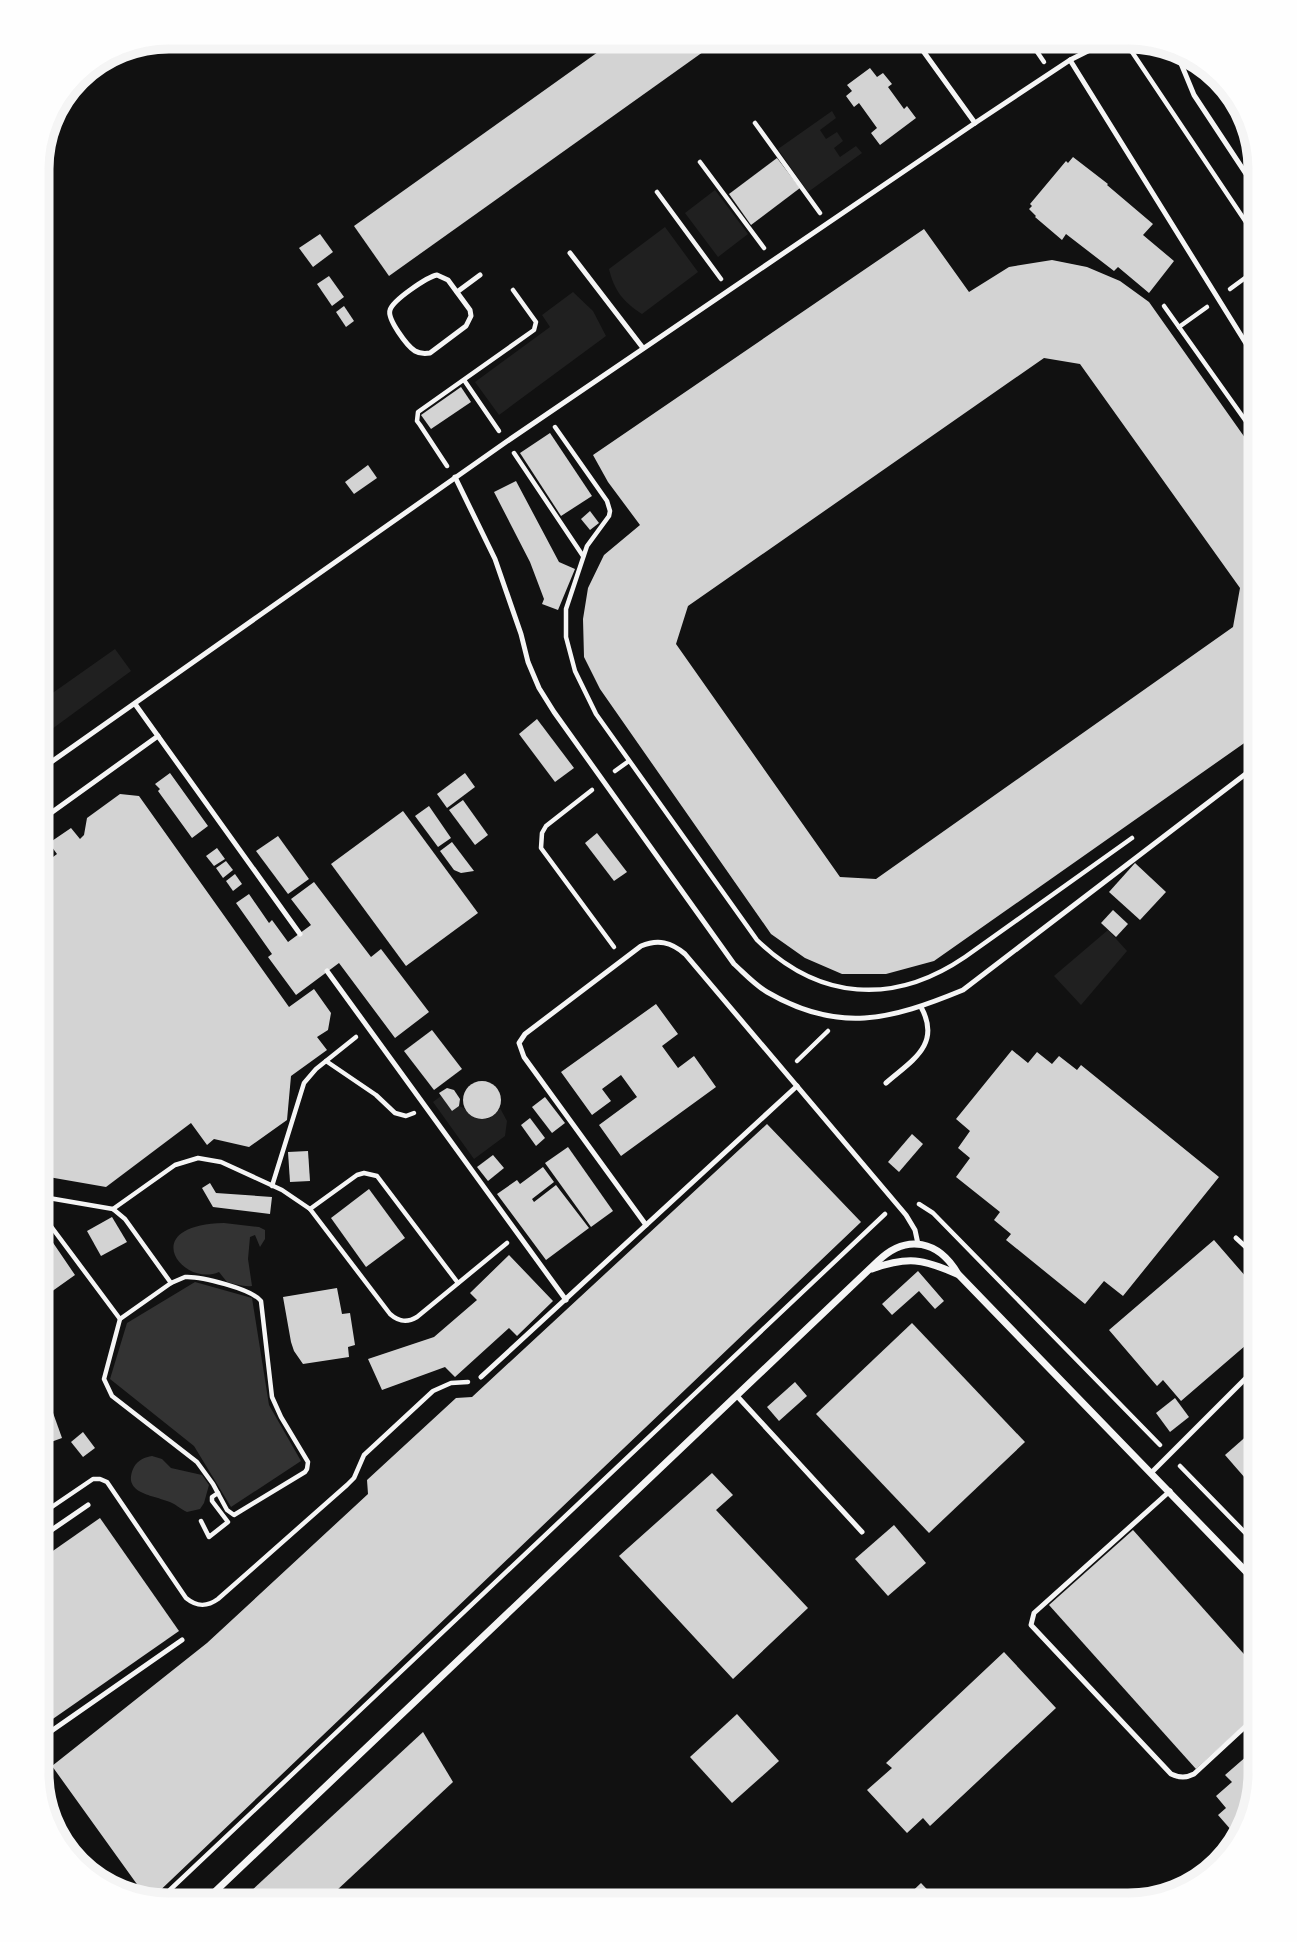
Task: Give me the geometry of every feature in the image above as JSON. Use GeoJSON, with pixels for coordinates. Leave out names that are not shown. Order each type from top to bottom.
{"type":"FeatureCollection","features":[{"type":"Feature","properties":{"kind":"street"},"geometry":{"type":"LineString","coordinates":[[214,1893],[886,1253],[896,1248],[918,1244],[941,1253],[951,1261],[958,1274],[1248,1573]]}},
{"type":"Feature","properties":{"kind":"street"},"geometry":{"type":"LineString","coordinates":[[872,1269],[901,1260],[915,1259],[958,1274]]}},
{"type":"Feature","properties":{"kind":"lane"},"geometry":{"type":"LineString","coordinates":[[923,49],[975,123]]}},
{"type":"Feature","properties":{"kind":"lane"},"geometry":{"type":"LineString","coordinates":[[49,763],[546,414],[975,123],[1070,60],[1092,49]]}},
{"type":"Feature","properties":{"kind":"lane"},"geometry":{"type":"LineString","coordinates":[[1070,60],[1248,347]]}},
{"type":"Feature","properties":{"kind":"lane"},"geometry":{"type":"LineString","coordinates":[[1180,61],[1194,94],[1248,177]]}},
{"type":"Feature","properties":{"kind":"lane"},"geometry":{"type":"LineString","coordinates":[[570,253],[643,348]]}},
{"type":"Feature","properties":{"kind":"lane"},"geometry":{"type":"LineString","coordinates":[[457,292],[480,275]]}},
{"type":"Feature","properties":{"kind":"lane"},"geometry":{"type":"LineString","coordinates":[[430,276],[443,276],[457,292],[470,310],[470,322],[430,353],[417,352],[390,319],[389,313],[394,303],[430,276]]}},
{"type":"Feature","properties":{"kind":"lane"},"geometry":{"type":"LineString","coordinates":[[455,477],[495,559],[539,688],[734,964],[765,991],[801,1009],[841,1018],[882,1018],[921,1007],[963,990],[1248,772]]}},
{"type":"Feature","properties":{"kind":"lane"},"geometry":{"type":"LineString","coordinates":[[135,704],[300,934]]}},
{"type":"Feature","properties":{"kind":"lane"},"geometry":{"type":"LineString","coordinates":[[49,814],[158,736]]}},
{"type":"Feature","properties":{"kind":"lane"},"geometry":{"type":"LineString","coordinates":[[646,1225],[520,1051],[519,1044],[525,1034],[641,946],[651,942],[663,942],[676,946],[685,954],[797,1086],[897,1205],[915,1230],[918,1244]]}},
{"type":"Feature","properties":{"kind":"lane"},"geometry":{"type":"LineString","coordinates":[[327,971],[566,1300]]}},
{"type":"Feature","properties":{"kind":"lane"},"geometry":{"type":"LineString","coordinates":[[886,1083],[922,1051],[926,1043],[929,1024],[921,1007]]}},
{"type":"Feature","properties":{"kind":"lane"},"geometry":{"type":"LineString","coordinates":[[481,1377],[797,1086]]}},
{"type":"Feature","properties":{"kind":"lane"},"geometry":{"type":"LineString","coordinates":[[1236,1238],[1248,1249]]}},
{"type":"Feature","properties":{"kind":"lane"},"geometry":{"type":"LineString","coordinates":[[1152,1472],[1248,1376]]}},
{"type":"Feature","properties":{"kind":"lane"},"geometry":{"type":"LineString","coordinates":[[737,1396],[862,1532]]}},
{"type":"Feature","properties":{"kind":"lane"},"geometry":{"type":"LineString","coordinates":[[1170,1491],[1034,1613],[1031,1625],[1171,1774],[1177,1777],[1194,1774],[1248,1724]]}},
{"type":"Feature","properties":{"kind":"lane"},"geometry":{"type":"LineString","coordinates":[[49,1531],[88,1505]]}},
{"type":"Feature","properties":{"kind":"lane"},"geometry":{"type":"LineString","coordinates":[[49,1733],[182,1640]]}},
{"type":"Feature","properties":{"kind":"path"},"geometry":{"type":"LineString","coordinates":[[1036,49],[1052,72]]}},
{"type":"Feature","properties":{"kind":"path"},"geometry":{"type":"LineString","coordinates":[[1130,49],[1248,225]]}},
{"type":"Feature","properties":{"kind":"path"},"geometry":{"type":"LineString","coordinates":[[755,123],[827,223]]}},
{"type":"Feature","properties":{"kind":"path"},"geometry":{"type":"LineString","coordinates":[[699,162],[773,260]]}},
{"type":"Feature","properties":{"kind":"path"},"geometry":{"type":"LineString","coordinates":[[657,192],[729,290]]}},
{"type":"Feature","properties":{"kind":"path"},"geometry":{"type":"LineString","coordinates":[[455,477],[416,416],[534,330],[536,322],[513,290]]}},
{"type":"Feature","properties":{"kind":"path"},"geometry":{"type":"LineString","coordinates":[[1164,306],[1248,424]]}},
{"type":"Feature","properties":{"kind":"path"},"geometry":{"type":"LineString","coordinates":[[464,380],[583,556]]}},
{"type":"Feature","properties":{"kind":"path"},"geometry":{"type":"LineString","coordinates":[[546,414],[609,506],[609,516],[592,537],[583,556],[566,609],[568,651],[583,690],[596,714],[757,940],[791,968],[811,978],[853,990],[901,987],[924,981],[945,971],[1135,835]]}},
{"type":"Feature","properties":{"kind":"path"},"geometry":{"type":"LineString","coordinates":[[623,959],[541,848],[541,840],[546,826],[629,761]]}},
{"type":"Feature","properties":{"kind":"path"},"geometry":{"type":"LineString","coordinates":[[785,1073],[841,1018]]}},
{"type":"Feature","properties":{"kind":"path"},"geometry":{"type":"LineString","coordinates":[[272,1186],[300,1090],[309,1076],[326,1060],[368,1027]]}},
{"type":"Feature","properties":{"kind":"path"},"geometry":{"type":"LineString","coordinates":[[326,1060],[376,1095],[395,1113],[406,1116],[426,1107]]}},
{"type":"Feature","properties":{"kind":"path"},"geometry":{"type":"LineString","coordinates":[[113,1209],[175,1165],[198,1158],[221,1162],[296,1198],[310,1209],[394,1318],[400,1321],[412,1320],[519,1234]]}},
{"type":"Feature","properties":{"kind":"path"},"geometry":{"type":"LineString","coordinates":[[310,1209],[363,1172],[377,1176],[458,1283]]}},
{"type":"Feature","properties":{"kind":"path"},"geometry":{"type":"LineString","coordinates":[[49,1198],[113,1209],[125,1219],[171,1283]]}},
{"type":"Feature","properties":{"kind":"path"},"geometry":{"type":"LineString","coordinates":[[167,1893],[897,1205],[915,1203],[933,1213],[1248,1536]]}},
{"type":"Feature","properties":{"kind":"path"},"geometry":{"type":"LineString","coordinates":[[49,1224],[120,1319]]}},
{"type":"Feature","properties":{"kind":"path"},"geometry":{"type":"LineString","coordinates":[[185,1277],[196,1278],[252,1293],[261,1300],[272,1397],[308,1462],[305,1472],[237,1514],[229,1514],[206,1473],[188,1453],[112,1396],[104,1373],[120,1319],[171,1283],[185,1277]]}},
{"type":"Feature","properties":{"kind":"path"},"geometry":{"type":"LineString","coordinates":[[49,1509],[87,1482],[100,1479],[107,1482],[186,1598],[191,1603],[206,1605],[218,1599],[347,1485],[354,1478],[364,1455],[433,1391],[441,1386],[474,1381],[481,1377]]}},
{"type":"Feature","properties":{"kind":"path"},"geometry":{"type":"LineString","coordinates":[[201,1521],[209,1537],[228,1522],[212,1501],[212,1497],[218,1493]]}},
{"type":"Feature","properties":{"kind":"shaded area"},"geometry":{"type":"Polygon","coordinates":[[[832,111],[836,118],[820,130],[826,139],[837,132],[843,141],[834,148],[840,157],[856,146],[862,153],[808,192],[778,149],[832,111]]]}},
{"type":"Feature","properties":{"kind":"shaded area"},"geometry":{"type":"Polygon","coordinates":[[[715,190],[748,234],[718,257],[685,213],[715,190]]]}},
{"type":"Feature","properties":{"kind":"shaded area"},"geometry":{"type":"Polygon","coordinates":[[[665,227],[698,272],[642,314],[620,295],[609,269],[665,227]]]}},
{"type":"Feature","properties":{"kind":"shaded area"},"geometry":{"type":"Polygon","coordinates":[[[573,292],[593,311],[606,336],[499,415],[475,382],[550,327],[542,315],[573,292]]]}},
{"type":"Feature","properties":{"kind":"shaded area"},"geometry":{"type":"Polygon","coordinates":[[[115,649],[131,671],[49,731],[49,696],[115,649]]]}},
{"type":"Feature","properties":{"kind":"shaded area"},"geometry":{"type":"Polygon","coordinates":[[[1108,930],[1127,951],[1081,1005],[1054,976],[1108,930]]]}},
{"type":"Feature","properties":{"kind":"shaded area"},"geometry":{"type":"Polygon","coordinates":[[[441,1096],[452,1111],[459,1106],[484,1119],[494,1115],[500,1108],[507,1121],[505,1136],[474,1159],[433,1102],[441,1096]]]}},
{"type":"Feature","properties":{"kind":"shaded area"},"geometry":{"type":"Polygon","coordinates":[[[224,1223],[265,1230],[265,1239],[260,1247],[255,1235],[250,1237],[248,1259],[252,1286],[227,1282],[219,1272],[205,1275],[192,1271],[181,1264],[175,1254],[174,1244],[181,1234],[197,1226],[224,1223]]]}},
{"type":"Feature","properties":{"kind":"shaded area"},"geometry":{"type":"Polygon","coordinates":[[[195,1282],[252,1298],[269,1405],[301,1461],[231,1507],[194,1446],[110,1379],[127,1323],[195,1282]]]}},
{"type":"Feature","properties":{"kind":"shaded area"},"geometry":{"type":"Polygon","coordinates":[[[152,1456],[162,1459],[171,1468],[202,1475],[209,1485],[200,1509],[187,1512],[173,1503],[135,1488],[131,1476],[134,1467],[142,1459],[152,1456]]]}},
{"type":"Feature","properties":{"kind":"building"},"geometry":{"type":"Polygon","coordinates":[[[602,49],[707,49],[389,276],[354,226],[602,49]]]}},
{"type":"Feature","properties":{"kind":"building"},"geometry":{"type":"Polygon","coordinates":[[[870,68],[877,77],[883,73],[892,84],[888,87],[904,109],[907,106],[916,118],[880,145],[871,133],[877,128],[859,103],[854,107],[846,96],[852,91],[847,85],[870,68]]]}},
{"type":"Feature","properties":{"kind":"building"},"geometry":{"type":"Polygon","coordinates":[[[1073,157],[1153,224],[1143,235],[1174,261],[1149,293],[1118,267],[1114,271],[1066,234],[1062,240],[1029,209],[1032,206],[1030,204],[1066,161],[1068,163],[1073,157]]]}},
{"type":"Feature","properties":{"kind":"building"},"geometry":{"type":"Polygon","coordinates":[[[777,158],[800,188],[751,225],[729,194],[777,158]]]}},
{"type":"Feature","properties":{"kind":"building"},"geometry":{"type":"Polygon","coordinates":[[[924,229],[969,292],[1009,267],[1052,260],[1087,267],[1120,281],[1149,302],[1248,442],[1248,740],[934,961],[886,974],[842,974],[805,958],[771,934],[600,689],[584,657],[583,619],[588,588],[604,555],[640,525],[608,482],[593,455],[924,229]],[[1044,358],[688,606],[676,644],[840,877],[876,879],[1233,627],[1240,588],[1080,364],[1044,358]]]}},
{"type":"Feature","properties":{"kind":"building"},"geometry":{"type":"Polygon","coordinates":[[[320,234],[333,252],[313,267],[299,248],[320,234]]]}},
{"type":"Feature","properties":{"kind":"building"},"geometry":{"type":"Polygon","coordinates":[[[329,276],[344,297],[332,306],[317,284],[329,276]]]}},
{"type":"Feature","properties":{"kind":"building"},"geometry":{"type":"Polygon","coordinates":[[[344,306],[354,321],[346,327],[336,312],[344,306]]]}},
{"type":"Feature","properties":{"kind":"building"},"geometry":{"type":"Polygon","coordinates":[[[461,387],[471,402],[431,429],[421,415],[461,387]]]}},
{"type":"Feature","properties":{"kind":"building"},"geometry":{"type":"Polygon","coordinates":[[[550,433],[592,496],[561,516],[520,453],[550,433]]]}},
{"type":"Feature","properties":{"kind":"building"},"geometry":{"type":"Polygon","coordinates":[[[368,465],[377,478],[354,494],[345,482],[368,465]]]}},
{"type":"Feature","properties":{"kind":"building"},"geometry":{"type":"Polygon","coordinates":[[[516,481],[559,562],[575,569],[558,610],[542,604],[544,599],[530,562],[494,492],[516,481]]]}},
{"type":"Feature","properties":{"kind":"building"},"geometry":{"type":"Polygon","coordinates":[[[590,511],[599,523],[590,530],[581,519],[590,511]]]}},
{"type":"Feature","properties":{"kind":"building"},"geometry":{"type":"Polygon","coordinates":[[[537,719],[574,768],[555,782],[519,734],[537,719]]]}},
{"type":"Feature","properties":{"kind":"building"},"geometry":{"type":"Polygon","coordinates":[[[170,773],[208,826],[192,838],[155,784],[170,773]]]}},
{"type":"Feature","properties":{"kind":"building"},"geometry":{"type":"Polygon","coordinates":[[[465,773],[475,787],[447,808],[437,794],[465,773]]]}},
{"type":"Feature","properties":{"kind":"building"},"geometry":{"type":"Polygon","coordinates":[[[120,794],[139,796],[289,1007],[314,989],[331,1013],[328,1030],[317,1037],[327,1050],[291,1076],[287,1120],[249,1147],[214,1139],[207,1145],[191,1123],[106,1187],[49,1177],[49,856],[57,854],[49,843],[71,828],[80,839],[84,835],[87,818],[120,794]]]}},
{"type":"Feature","properties":{"kind":"building"},"geometry":{"type":"Polygon","coordinates":[[[463,800],[488,835],[475,845],[449,810],[463,800]]]}},
{"type":"Feature","properties":{"kind":"building"},"geometry":{"type":"Polygon","coordinates":[[[429,806],[451,838],[438,847],[415,816],[429,806]]]}},
{"type":"Feature","properties":{"kind":"building"},"geometry":{"type":"Polygon","coordinates":[[[403,811],[478,913],[406,966],[331,864],[403,811]]]}},
{"type":"Feature","properties":{"kind":"building"},"geometry":{"type":"Polygon","coordinates":[[[597,833],[627,872],[614,881],[585,843],[597,833]]]}},
{"type":"Feature","properties":{"kind":"building"},"geometry":{"type":"Polygon","coordinates":[[[278,836],[309,879],[288,894],[256,851],[278,836]]]}},
{"type":"Feature","properties":{"kind":"building"},"geometry":{"type":"Polygon","coordinates":[[[452,842],[474,871],[461,873],[454,870],[440,851],[452,842]]]}},
{"type":"Feature","properties":{"kind":"building"},"geometry":{"type":"Polygon","coordinates":[[[217,848],[225,859],[214,866],[206,856],[217,848]]]}},
{"type":"Feature","properties":{"kind":"building"},"geometry":{"type":"Polygon","coordinates":[[[226,861],[233,870],[223,878],[216,868],[226,861]]]}},
{"type":"Feature","properties":{"kind":"building"},"geometry":{"type":"Polygon","coordinates":[[[1135,863],[1166,892],[1140,920],[1109,892],[1135,863]]]}},
{"type":"Feature","properties":{"kind":"building"},"geometry":{"type":"Polygon","coordinates":[[[235,874],[242,884],[233,891],[226,881],[235,874]]]}},
{"type":"Feature","properties":{"kind":"building"},"geometry":{"type":"Polygon","coordinates":[[[314,882],[371,957],[381,949],[429,1012],[395,1038],[339,963],[296,995],[268,957],[272,954],[236,903],[249,894],[269,923],[272,920],[288,942],[311,925],[291,899],[314,882]]]}},
{"type":"Feature","properties":{"kind":"building"},"geometry":{"type":"Polygon","coordinates":[[[1113,910],[1128,924],[1116,937],[1101,923],[1113,910]]]}},
{"type":"Feature","properties":{"kind":"building"},"geometry":{"type":"Polygon","coordinates":[[[656,1004],[678,1034],[662,1046],[678,1068],[694,1056],[716,1087],[621,1156],[599,1125],[637,1097],[621,1075],[602,1089],[611,1101],[592,1115],[561,1072],[656,1004]]]}},
{"type":"Feature","properties":{"kind":"building"},"geometry":{"type":"Polygon","coordinates":[[[432,1030],[462,1069],[434,1090],[404,1051],[432,1030]]]}},
{"type":"Feature","properties":{"kind":"building"},"geometry":{"type":"Polygon","coordinates":[[[1012,1050],[1028,1063],[1037,1052],[1052,1064],[1059,1056],[1077,1070],[1081,1065],[1219,1177],[1123,1296],[1104,1281],[1085,1304],[1006,1240],[1011,1234],[994,1220],[1000,1212],[956,1177],[970,1158],[958,1148],[970,1131],[956,1119],[1012,1050]]]}},
{"type":"Feature","properties":{"kind":"building"},"geometry":{"type":"Polygon","coordinates":[[[482,1081],[495,1087],[501,1100],[495,1113],[482,1119],[469,1113],[463,1100],[469,1087],[482,1081]]]}},
{"type":"Feature","properties":{"kind":"building"},"geometry":{"type":"Polygon","coordinates":[[[447,1088],[454,1090],[460,1099],[459,1106],[452,1111],[439,1093],[447,1088]]]}},
{"type":"Feature","properties":{"kind":"building"},"geometry":{"type":"Polygon","coordinates":[[[545,1097],[565,1123],[552,1133],[532,1107],[545,1097]]]}},
{"type":"Feature","properties":{"kind":"building"},"geometry":{"type":"Polygon","coordinates":[[[530,1118],[545,1138],[536,1146],[521,1125],[530,1118]]]}},
{"type":"Feature","properties":{"kind":"building"},"geometry":{"type":"Polygon","coordinates":[[[767,1124],[861,1222],[158,1893],[141,1890],[52,1766],[207,1643],[368,1494],[367,1480],[456,1398],[472,1397],[767,1124]]]}},
{"type":"Feature","properties":{"kind":"building"},"geometry":{"type":"Polygon","coordinates":[[[912,1134],[923,1144],[899,1172],[888,1162],[912,1134]]]}},
{"type":"Feature","properties":{"kind":"building"},"geometry":{"type":"Polygon","coordinates":[[[568,1147],[613,1211],[591,1227],[545,1163],[568,1147]]]}},
{"type":"Feature","properties":{"kind":"building"},"geometry":{"type":"Polygon","coordinates":[[[308,1151],[310,1181],[290,1182],[288,1152],[308,1151]]]}},
{"type":"Feature","properties":{"kind":"building"},"geometry":{"type":"Polygon","coordinates":[[[493,1155],[504,1168],[488,1181],[477,1167],[493,1155]]]}},
{"type":"Feature","properties":{"kind":"building"},"geometry":{"type":"Polygon","coordinates":[[[543,1167],[554,1182],[532,1199],[534,1202],[556,1185],[589,1228],[546,1260],[497,1194],[517,1180],[520,1184],[543,1167]]]}},
{"type":"Feature","properties":{"kind":"building"},"geometry":{"type":"Polygon","coordinates":[[[210,1183],[216,1193],[272,1197],[270,1214],[213,1207],[202,1188],[210,1183]]]}},
{"type":"Feature","properties":{"kind":"building"},"geometry":{"type":"Polygon","coordinates":[[[369,1189],[405,1238],[366,1267],[331,1218],[369,1189]]]}},
{"type":"Feature","properties":{"kind":"building"},"geometry":{"type":"Polygon","coordinates":[[[112,1217],[127,1242],[101,1256],[87,1231],[112,1217]]]}},
{"type":"Feature","properties":{"kind":"building"},"geometry":{"type":"Polygon","coordinates":[[[49,1237],[75,1275],[49,1293],[49,1237]]]}},
{"type":"Feature","properties":{"kind":"building"},"geometry":{"type":"Polygon","coordinates":[[[1214,1240],[1248,1279],[1248,1343],[1181,1401],[1163,1380],[1157,1386],[1109,1330],[1214,1240]]]}},
{"type":"Feature","properties":{"kind":"building"},"geometry":{"type":"Polygon","coordinates":[[[509,1255],[553,1301],[517,1336],[509,1328],[455,1377],[445,1367],[382,1390],[368,1359],[434,1337],[477,1300],[470,1293],[509,1255]]]}},
{"type":"Feature","properties":{"kind":"building"},"geometry":{"type":"Polygon","coordinates":[[[918,1271],[944,1301],[935,1309],[919,1291],[892,1315],[882,1304],[918,1271]]]}},
{"type":"Feature","properties":{"kind":"building"},"geometry":{"type":"Polygon","coordinates":[[[337,1288],[342,1314],[350,1313],[355,1345],[348,1347],[349,1357],[303,1364],[291,1342],[283,1297],[337,1288]]]}},
{"type":"Feature","properties":{"kind":"building"},"geometry":{"type":"Polygon","coordinates":[[[912,1323],[1025,1442],[929,1533],[816,1414],[912,1323]]]}},
{"type":"Feature","properties":{"kind":"building"},"geometry":{"type":"Polygon","coordinates":[[[795,1382],[807,1396],[779,1421],[767,1407],[795,1382]]]}},
{"type":"Feature","properties":{"kind":"building"},"geometry":{"type":"Polygon","coordinates":[[[1175,1398],[1189,1417],[1170,1432],[1156,1413],[1175,1398]]]}},
{"type":"Feature","properties":{"kind":"building"},"geometry":{"type":"Polygon","coordinates":[[[49,1402],[62,1438],[49,1443],[49,1402]]]}},
{"type":"Feature","properties":{"kind":"building"},"geometry":{"type":"Polygon","coordinates":[[[83,1432],[95,1448],[83,1457],[71,1442],[83,1432]]]}},
{"type":"Feature","properties":{"kind":"building"},"geometry":{"type":"Polygon","coordinates":[[[1248,1435],[1248,1481],[1225,1455],[1248,1435]]]}},
{"type":"Feature","properties":{"kind":"building"},"geometry":{"type":"Polygon","coordinates":[[[712,1473],[733,1495],[716,1510],[808,1608],[733,1679],[619,1556],[712,1473]]]}},
{"type":"Feature","properties":{"kind":"building"},"geometry":{"type":"Polygon","coordinates":[[[100,1518],[179,1631],[49,1722],[49,1554],[100,1518]]]}},
{"type":"Feature","properties":{"kind":"building"},"geometry":{"type":"Polygon","coordinates":[[[894,1525],[926,1563],[888,1596],[855,1559],[894,1525]]]}},
{"type":"Feature","properties":{"kind":"building"},"geometry":{"type":"Polygon","coordinates":[[[1133,1530],[1248,1659],[1248,1722],[1196,1769],[1049,1605],[1133,1530]]]}},
{"type":"Feature","properties":{"kind":"building"},"geometry":{"type":"Polygon","coordinates":[[[1004,1652],[1056,1708],[930,1826],[923,1818],[907,1833],[867,1790],[892,1768],[886,1763],[1004,1652]]]}},
{"type":"Feature","properties":{"kind":"building"},"geometry":{"type":"Polygon","coordinates":[[[737,1714],[779,1761],[732,1803],[690,1757],[737,1714]]]}},
{"type":"Feature","properties":{"kind":"building"},"geometry":{"type":"Polygon","coordinates":[[[423,1732],[453,1782],[334,1893],[249,1893],[423,1732]]]}},
{"type":"Feature","properties":{"kind":"building"},"geometry":{"type":"Polygon","coordinates":[[[1248,1755],[1244,1804],[1232,1831],[1218,1815],[1226,1808],[1216,1796],[1232,1782],[1225,1775],[1248,1755]]]}},
{"type":"Feature","properties":{"kind":"building"},"geometry":{"type":"Polygon","coordinates":[[[921,1883],[931,1893],[911,1893],[921,1883]]]}}]}
